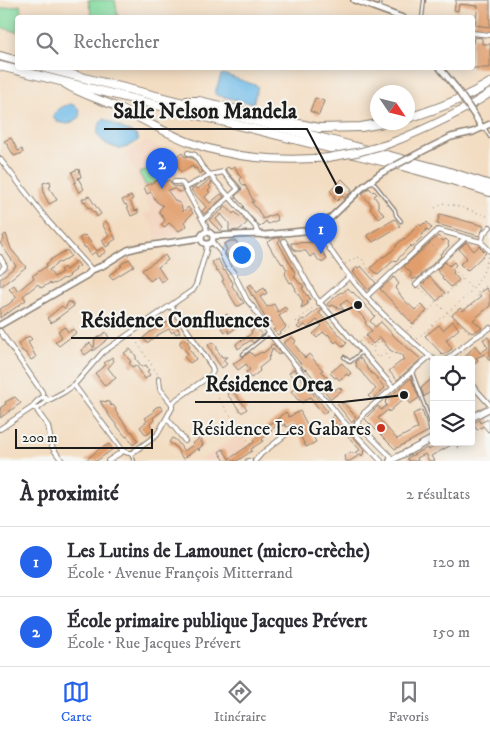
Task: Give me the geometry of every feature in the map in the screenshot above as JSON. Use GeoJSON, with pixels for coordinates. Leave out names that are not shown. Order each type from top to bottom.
{"type":"FeatureCollection","features":[{"type":"Feature","properties":{"kind":"highway"},"geometry":{"type":"LineString","coordinates":[[0,56],[15,60]]}},
{"type":"Feature","properties":{"kind":"highway"},"geometry":{"type":"LineString","coordinates":[[0,66],[15,70]]}},
{"type":"Feature","properties":{"kind":"highway"},"geometry":{"type":"LineString","coordinates":[[16,70],[418,170],[490,192]]}},
{"type":"Feature","properties":{"kind":"highway"},"geometry":{"type":"LineString","coordinates":[[52,70],[318,137],[443,170],[490,185]]}},
{"type":"Feature","properties":{"kind":"highway"},"geometry":{"type":"LineString","coordinates":[[63,82],[76,91],[104,101],[169,134],[190,142],[229,154],[298,160],[325,158],[359,152],[388,144],[426,128],[490,93]]}},
{"type":"Feature","properties":{"kind":"highway"},"geometry":{"type":"LineString","coordinates":[[415,116],[460,100],[490,83]]}},
{"type":"Feature","properties":{"kind":"highway"},"geometry":{"type":"LineString","coordinates":[[177,102],[198,101],[319,128],[370,125]]}},
{"type":"Feature","properties":{"kind":"main road"},"geometry":{"type":"LineString","coordinates":[[475,416],[490,407]]}},
{"type":"Feature","properties":{"kind":"main road"},"geometry":{"type":"LineString","coordinates":[[391,461],[430,440]]}},
{"type":"Feature","properties":{"kind":"street"},"geometry":{"type":"LineString","coordinates":[[354,0],[366,2],[395,15]]}},
{"type":"Feature","properties":{"kind":"street"},"geometry":{"type":"LineString","coordinates":[[475,33],[490,35]]}},
{"type":"Feature","properties":{"kind":"street"},"geometry":{"type":"LineString","coordinates":[[442,70],[483,127]]}},
{"type":"Feature","properties":{"kind":"street"},"geometry":{"type":"LineString","coordinates":[[353,431],[364,413],[430,356],[403,334],[349,277],[320,234],[322,231],[321,227],[371,180],[451,137],[473,132],[490,124]]}},
{"type":"Feature","properties":{"kind":"street"},"geometry":{"type":"LineString","coordinates":[[188,153],[195,155],[255,226],[258,234]]}},
{"type":"Feature","properties":{"kind":"street"},"geometry":{"type":"LineString","coordinates":[[0,159],[43,214],[92,270]]}},
{"type":"Feature","properties":{"kind":"street"},"geometry":{"type":"LineString","coordinates":[[185,188],[210,175],[223,172],[238,189],[203,220]]}},
{"type":"Feature","properties":{"kind":"street"},"geometry":{"type":"LineString","coordinates":[[45,398],[51,399],[74,385],[98,356],[171,306],[193,290],[196,285],[211,233],[207,232],[203,220],[183,184],[174,182]]}},
{"type":"Feature","properties":{"kind":"street"},"geometry":{"type":"LineString","coordinates":[[201,238],[202,242],[258,234],[265,235],[313,230],[316,226],[321,227]]}},
{"type":"Feature","properties":{"kind":"street"},"geometry":{"type":"LineString","coordinates":[[481,242],[484,233],[490,227]]}},
{"type":"Feature","properties":{"kind":"street"},"geometry":{"type":"LineString","coordinates":[[313,230],[316,235],[320,234]]}},
{"type":"Feature","properties":{"kind":"street"},"geometry":{"type":"LineString","coordinates":[[366,297],[439,230],[481,242],[490,251]]}},
{"type":"Feature","properties":{"kind":"street"},"geometry":{"type":"LineString","coordinates":[[201,238],[203,233],[207,232]]}},
{"type":"Feature","properties":{"kind":"street"},"geometry":{"type":"LineString","coordinates":[[0,325],[128,250],[140,246],[201,238]]}},
{"type":"Feature","properties":{"kind":"street"},"geometry":{"type":"LineString","coordinates":[[416,285],[465,238]]}},
{"type":"Feature","properties":{"kind":"street"},"geometry":{"type":"LineString","coordinates":[[210,241],[220,251],[247,300],[269,333],[313,387],[328,401],[341,419],[381,461]]}},
{"type":"Feature","properties":{"kind":"street"},"geometry":{"type":"LineString","coordinates":[[284,241],[319,303],[393,387]]}},
{"type":"Feature","properties":{"kind":"street"},"geometry":{"type":"LineString","coordinates":[[0,257],[5,266],[0,271]]}},
{"type":"Feature","properties":{"kind":"street"},"geometry":{"type":"LineString","coordinates":[[319,303],[349,277]]}},
{"type":"Feature","properties":{"kind":"street"},"geometry":{"type":"LineString","coordinates":[[74,385],[123,450],[132,453],[157,435],[172,408],[172,404],[177,398],[211,375],[212,367],[171,306]]}},
{"type":"Feature","properties":{"kind":"street"},"geometry":{"type":"LineString","coordinates":[[451,356],[490,328]]}},
{"type":"Feature","properties":{"kind":"street"},"geometry":{"type":"LineString","coordinates":[[0,330],[42,392],[46,402],[0,429]]}},
{"type":"Feature","properties":{"kind":"street"},"geometry":{"type":"LineString","coordinates":[[160,379],[160,389],[172,404]]}},
{"type":"Feature","properties":{"kind":"street"},"geometry":{"type":"LineString","coordinates":[[475,389],[490,407]]}},
{"type":"Feature","properties":{"kind":"street"},"geometry":{"type":"LineString","coordinates":[[35,408],[48,426],[50,442],[62,461]]}},
{"type":"Feature","properties":{"kind":"street"},"geometry":{"type":"LineString","coordinates":[[167,418],[185,441]]}},
{"type":"Feature","properties":{"kind":"street"},"geometry":{"type":"LineString","coordinates":[[357,422],[388,455],[391,461]]}},
{"type":"Feature","properties":{"kind":"street"},"geometry":{"type":"LineString","coordinates":[[255,461],[284,436]]}},
{"type":"Feature","properties":{"kind":"street"},"geometry":{"type":"LineString","coordinates":[[108,461],[114,459],[123,450]]}},
{"type":"Feature","properties":{"kind":"lane"},"geometry":{"type":"LineString","coordinates":[[379,9],[381,0]]}},
{"type":"Feature","properties":{"kind":"lane"},"geometry":{"type":"LineString","coordinates":[[422,15],[424,0]]}},
{"type":"Feature","properties":{"kind":"lane"},"geometry":{"type":"LineString","coordinates":[[483,127],[490,137]]}},
{"type":"Feature","properties":{"kind":"lane"},"geometry":{"type":"LineString","coordinates":[[371,180],[395,210],[396,215],[401,221]]}},
{"type":"Feature","properties":{"kind":"lane"},"geometry":{"type":"LineString","coordinates":[[243,354],[269,333]]}},
{"type":"Feature","properties":{"kind":"lane"},"geometry":{"type":"LineString","coordinates":[[344,357],[350,362],[362,352]]}},
{"type":"Feature","properties":{"kind":"lane"},"geometry":{"type":"LineString","coordinates":[[412,372],[430,420]]}},
{"type":"Feature","properties":{"kind":"lane"},"geometry":{"type":"LineString","coordinates":[[131,453],[134,461]]}},
{"type":"Feature","properties":{"kind":"path"},"geometry":{"type":"LineString","coordinates":[[435,208],[440,206],[442,202],[490,217]]}},
{"type":"Feature","properties":{"kind":"path"},"geometry":{"type":"LineString","coordinates":[[427,240],[490,310]]}},
{"type":"Feature","properties":{"kind":"path"},"geometry":{"type":"LineString","coordinates":[[417,339],[472,291],[483,272],[490,251]]}},
{"type":"Feature","properties":{"kind":"path"},"geometry":{"type":"LineString","coordinates":[[345,264],[357,257],[362,258],[370,272],[379,282]]}},
{"type":"Feature","properties":{"kind":"path"},"geometry":{"type":"LineString","coordinates":[[397,267],[471,334]]}},
{"type":"Feature","properties":{"kind":"path"},"geometry":{"type":"LineString","coordinates":[[407,331],[462,279]]}},
{"type":"Feature","properties":{"kind":"path"},"geometry":{"type":"LineString","coordinates":[[476,294],[490,283]]}},
{"type":"Feature","properties":{"kind":"path"},"geometry":{"type":"LineString","coordinates":[[275,340],[319,303]]}},
{"type":"Feature","properties":{"kind":"path"},"geometry":{"type":"LineString","coordinates":[[356,345],[382,320]]}},
{"type":"Feature","properties":{"kind":"path"},"geometry":{"type":"LineString","coordinates":[[131,333],[154,366],[160,379]]}},
{"type":"Feature","properties":{"kind":"path"},"geometry":{"type":"LineString","coordinates":[[381,341],[386,348],[385,354],[380,357],[376,356],[373,352],[374,346],[381,341]]}},
{"type":"Feature","properties":{"kind":"path"},"geometry":{"type":"LineString","coordinates":[[366,343],[374,346]]}},
{"type":"Feature","properties":{"kind":"path"},"geometry":{"type":"LineString","coordinates":[[385,354],[391,361]]}},
{"type":"Feature","properties":{"kind":"path"},"geometry":{"type":"LineString","coordinates":[[205,379],[259,457]]}},
{"type":"Feature","properties":{"kind":"shaded area"},"geometry":{"type":"Polygon","coordinates":[[[147,141],[166,151],[178,174],[169,180],[173,186],[181,187],[188,201],[186,204],[193,213],[184,222],[186,226],[169,237],[155,239],[154,227],[144,215],[151,210],[126,153],[147,141]]]}},
{"type":"Feature","properties":{"kind":"shaded area"},"geometry":{"type":"Polygon","coordinates":[[[241,433],[253,452],[239,461],[199,461],[241,433]]]}},
{"type":"Feature","properties":{"kind":"green space"},"geometry":{"type":"Polygon","coordinates":[[[88,0],[115,0],[118,15],[92,15],[88,0]]]}},
{"type":"Feature","properties":{"kind":"green space"},"geometry":{"type":"Polygon","coordinates":[[[20,5],[22,15],[15,15],[15,31],[0,27],[0,9],[20,5]]]}},
{"type":"Feature","properties":{"kind":"green space"},"geometry":{"type":"Polygon","coordinates":[[[164,161],[171,174],[146,186],[139,173],[164,161]]]}},
{"type":"Feature","properties":{"kind":"water"},"geometry":{"type":"Polygon","coordinates":[[[223,74],[258,86],[253,103],[216,95],[221,75],[223,74]]]}},
{"type":"Feature","properties":{"kind":"water"},"geometry":{"type":"Polygon","coordinates":[[[71,104],[79,109],[79,118],[68,124],[55,120],[53,116],[56,112],[71,104]]]}},
{"type":"Feature","properties":{"kind":"water"},"geometry":{"type":"Polygon","coordinates":[[[104,119],[136,135],[138,140],[124,148],[108,145],[97,133],[101,121],[104,119]]]}},
{"type":"Feature","properties":{"kind":"building"},"geometry":{"type":"Polygon","coordinates":[[[456,0],[490,0],[490,27],[475,25],[478,6],[459,4],[458,11],[454,10],[456,0]]]}},
{"type":"Feature","properties":{"kind":"building"},"geometry":{"type":"Polygon","coordinates":[[[475,37],[482,38],[482,44],[490,44],[490,68],[475,68],[475,37]]]}},
{"type":"Feature","properties":{"kind":"building"},"geometry":{"type":"Polygon","coordinates":[[[315,98],[324,101],[319,115],[310,111],[315,98]]]}},
{"type":"Feature","properties":{"kind":"building"},"geometry":{"type":"Polygon","coordinates":[[[11,138],[18,151],[22,149],[23,153],[14,156],[4,141],[11,138]]]}},
{"type":"Feature","properties":{"kind":"building"},"geometry":{"type":"Polygon","coordinates":[[[182,153],[185,157],[193,158],[203,172],[199,174],[193,166],[181,172],[177,165],[174,166],[170,159],[182,153]]]}},
{"type":"Feature","properties":{"kind":"building"},"geometry":{"type":"Polygon","coordinates":[[[235,166],[241,177],[240,181],[245,185],[254,202],[251,202],[263,219],[275,214],[278,220],[268,224],[266,221],[260,227],[243,207],[235,196],[242,188],[225,169],[235,166]]]}},
{"type":"Feature","properties":{"kind":"building"},"geometry":{"type":"Polygon","coordinates":[[[79,169],[81,177],[78,178],[84,189],[79,193],[72,173],[79,169]]]}},
{"type":"Feature","properties":{"kind":"building"},"geometry":{"type":"Polygon","coordinates":[[[162,178],[164,182],[169,180],[173,186],[180,187],[183,191],[178,192],[174,188],[167,190],[176,202],[181,205],[183,212],[188,207],[193,213],[184,222],[187,226],[179,231],[169,223],[164,228],[161,225],[165,220],[159,212],[163,206],[156,201],[151,192],[147,194],[144,187],[162,178]]]}},
{"type":"Feature","properties":{"kind":"building"},"geometry":{"type":"Polygon","coordinates":[[[342,179],[352,189],[344,198],[342,196],[337,201],[330,191],[342,179]]]}},
{"type":"Feature","properties":{"kind":"building"},"geometry":{"type":"Polygon","coordinates":[[[209,180],[212,183],[209,186],[211,188],[205,197],[210,203],[221,194],[224,197],[204,214],[202,211],[206,207],[191,190],[195,187],[198,189],[209,180]]]}},
{"type":"Feature","properties":{"kind":"building"},"geometry":{"type":"Polygon","coordinates":[[[50,181],[51,186],[49,187],[57,200],[49,204],[44,194],[43,183],[50,181]]]}},
{"type":"Feature","properties":{"kind":"building"},"geometry":{"type":"Polygon","coordinates":[[[369,188],[377,194],[374,196],[378,202],[378,207],[384,215],[379,219],[370,208],[372,206],[362,194],[369,188]]]}},
{"type":"Feature","properties":{"kind":"building"},"geometry":{"type":"Polygon","coordinates":[[[89,196],[101,214],[97,217],[94,211],[90,207],[88,208],[82,199],[89,196]]]}},
{"type":"Feature","properties":{"kind":"building"},"geometry":{"type":"Polygon","coordinates":[[[131,196],[133,199],[130,201],[135,211],[138,210],[138,213],[131,216],[126,204],[122,200],[131,196]]]}},
{"type":"Feature","properties":{"kind":"building"},"geometry":{"type":"Polygon","coordinates":[[[225,205],[233,214],[235,212],[247,223],[239,230],[229,231],[229,223],[221,214],[216,219],[223,228],[220,231],[209,220],[223,210],[225,205]]]}},
{"type":"Feature","properties":{"kind":"building"},"geometry":{"type":"Polygon","coordinates":[[[440,214],[484,226],[479,236],[437,224],[440,214]]]}},
{"type":"Feature","properties":{"kind":"building"},"geometry":{"type":"Polygon","coordinates":[[[395,219],[400,226],[373,242],[367,235],[395,219]]]}},
{"type":"Feature","properties":{"kind":"building"},"geometry":{"type":"Polygon","coordinates":[[[106,221],[116,239],[106,247],[102,240],[109,236],[102,224],[106,221]]]}},
{"type":"Feature","properties":{"kind":"building"},"geometry":{"type":"Polygon","coordinates":[[[427,222],[432,228],[429,231],[427,229],[422,237],[412,247],[411,245],[396,261],[392,262],[378,275],[371,268],[383,256],[391,252],[419,224],[421,226],[427,222]]]}},
{"type":"Feature","properties":{"kind":"building"},"geometry":{"type":"Polygon","coordinates":[[[6,234],[11,249],[26,267],[0,287],[0,279],[16,266],[0,243],[4,240],[3,236],[6,234]]]}},
{"type":"Feature","properties":{"kind":"building"},"geometry":{"type":"Polygon","coordinates":[[[85,235],[97,251],[103,247],[106,252],[98,257],[95,252],[91,255],[79,238],[85,235]]]}},
{"type":"Feature","properties":{"kind":"building"},"geometry":{"type":"Polygon","coordinates":[[[438,236],[443,241],[446,239],[449,242],[449,246],[417,279],[413,280],[410,276],[411,273],[404,266],[438,236]]]}},
{"type":"Feature","properties":{"kind":"building"},"geometry":{"type":"Polygon","coordinates":[[[280,238],[278,242],[296,274],[294,276],[304,287],[302,288],[310,299],[307,301],[308,304],[301,308],[303,302],[292,282],[290,283],[285,274],[287,270],[283,263],[275,256],[267,242],[280,238]]]}},
{"type":"Feature","properties":{"kind":"building"},"geometry":{"type":"Polygon","coordinates":[[[236,241],[244,257],[236,262],[232,255],[228,258],[225,252],[227,250],[224,244],[236,241]]]}},
{"type":"Feature","properties":{"kind":"building"},"geometry":{"type":"Polygon","coordinates":[[[316,242],[327,259],[322,263],[314,254],[310,257],[306,251],[295,251],[291,245],[291,243],[316,242]]]}},
{"type":"Feature","properties":{"kind":"building"},"geometry":{"type":"Polygon","coordinates":[[[466,242],[474,251],[479,246],[486,253],[467,271],[460,264],[467,258],[459,249],[466,242]]]}},
{"type":"Feature","properties":{"kind":"building"},"geometry":{"type":"Polygon","coordinates":[[[67,250],[71,256],[49,270],[54,277],[62,272],[60,270],[64,267],[66,270],[76,261],[80,266],[66,279],[62,279],[55,284],[51,285],[50,283],[41,288],[38,284],[23,296],[26,300],[0,318],[0,309],[17,297],[9,289],[14,285],[18,291],[34,278],[32,276],[47,266],[46,264],[50,260],[67,250]]]}},
{"type":"Feature","properties":{"kind":"building"},"geometry":{"type":"Polygon","coordinates":[[[165,255],[168,260],[158,267],[166,279],[161,282],[157,276],[150,281],[142,270],[165,255]]]}},
{"type":"Feature","properties":{"kind":"building"},"geometry":{"type":"Polygon","coordinates":[[[129,259],[134,266],[113,279],[109,275],[122,266],[120,265],[129,259]]]}},
{"type":"Feature","properties":{"kind":"building"},"geometry":{"type":"Polygon","coordinates":[[[218,259],[233,283],[232,286],[244,303],[239,306],[233,300],[222,281],[224,280],[212,262],[218,259]]]}},
{"type":"Feature","properties":{"kind":"building"},"geometry":{"type":"Polygon","coordinates":[[[445,262],[449,266],[454,262],[456,265],[452,269],[459,280],[451,287],[437,270],[445,262]]]}},
{"type":"Feature","properties":{"kind":"building"},"geometry":{"type":"Polygon","coordinates":[[[361,266],[376,283],[368,290],[353,272],[357,267],[361,266]]]}},
{"type":"Feature","properties":{"kind":"building"},"geometry":{"type":"Polygon","coordinates":[[[394,277],[399,284],[395,288],[404,300],[415,310],[421,304],[427,311],[413,324],[380,289],[394,277]]]}},
{"type":"Feature","properties":{"kind":"building"},"geometry":{"type":"Polygon","coordinates":[[[430,277],[445,293],[437,301],[422,285],[430,277]]]}},
{"type":"Feature","properties":{"kind":"building"},"geometry":{"type":"Polygon","coordinates":[[[251,284],[256,293],[264,288],[267,293],[260,297],[267,307],[274,304],[278,312],[285,307],[287,310],[279,316],[286,327],[278,335],[273,330],[276,328],[271,322],[268,323],[252,296],[247,286],[251,284]]]}},
{"type":"Feature","properties":{"kind":"building"},"geometry":{"type":"Polygon","coordinates":[[[348,288],[375,316],[370,321],[375,327],[381,322],[397,339],[421,359],[397,380],[389,371],[404,359],[402,357],[404,356],[390,350],[380,337],[373,344],[366,336],[372,331],[365,323],[364,318],[347,300],[340,305],[345,311],[332,305],[330,307],[327,304],[348,288]]]}},
{"type":"Feature","properties":{"kind":"building"},"geometry":{"type":"Polygon","coordinates":[[[486,288],[490,293],[490,306],[473,320],[482,328],[472,333],[452,315],[460,308],[463,311],[481,297],[478,294],[486,288]]]}},
{"type":"Feature","properties":{"kind":"building"},"geometry":{"type":"Polygon","coordinates":[[[68,302],[71,302],[74,306],[51,323],[47,318],[62,306],[65,309],[68,302]]]}},
{"type":"Feature","properties":{"kind":"building"},"geometry":{"type":"Polygon","coordinates":[[[319,308],[322,310],[319,313],[347,343],[343,347],[337,341],[335,343],[328,334],[326,335],[323,332],[317,338],[313,334],[322,326],[317,320],[308,328],[305,325],[299,329],[297,327],[300,324],[299,322],[303,319],[305,320],[319,308]]]}},
{"type":"Feature","properties":{"kind":"building"},"geometry":{"type":"Polygon","coordinates":[[[227,314],[239,326],[229,333],[228,330],[225,332],[217,323],[227,314]]]}},
{"type":"Feature","properties":{"kind":"building"},"geometry":{"type":"Polygon","coordinates":[[[173,321],[180,332],[176,334],[174,331],[172,333],[169,329],[147,343],[143,338],[154,329],[173,321]]]}},
{"type":"Feature","properties":{"kind":"building"},"geometry":{"type":"Polygon","coordinates":[[[453,321],[459,329],[446,340],[452,349],[443,355],[425,336],[439,325],[443,330],[453,321]]]}},
{"type":"Feature","properties":{"kind":"building"},"geometry":{"type":"Polygon","coordinates":[[[65,327],[68,332],[74,329],[76,333],[59,346],[55,342],[62,337],[58,331],[65,327]]]}},
{"type":"Feature","properties":{"kind":"building"},"geometry":{"type":"Polygon","coordinates":[[[256,328],[262,335],[253,343],[251,340],[238,349],[236,344],[256,328]]]}},
{"type":"Feature","properties":{"kind":"building"},"geometry":{"type":"Polygon","coordinates":[[[106,332],[109,338],[85,355],[81,350],[90,343],[94,348],[95,339],[106,332]]]}},
{"type":"Feature","properties":{"kind":"building"},"geometry":{"type":"Polygon","coordinates":[[[29,336],[32,339],[28,342],[36,357],[31,360],[18,344],[29,336]]]}},
{"type":"Feature","properties":{"kind":"building"},"geometry":{"type":"Polygon","coordinates":[[[292,337],[296,341],[294,344],[305,358],[309,354],[323,370],[321,371],[328,378],[325,381],[332,389],[335,390],[339,387],[342,390],[331,399],[283,343],[292,337]]]}},
{"type":"Feature","properties":{"kind":"building"},"geometry":{"type":"Polygon","coordinates":[[[488,337],[490,340],[490,361],[485,354],[476,358],[478,360],[475,364],[475,356],[466,356],[475,345],[480,353],[488,348],[483,339],[488,337]]]}},
{"type":"Feature","properties":{"kind":"building"},"geometry":{"type":"Polygon","coordinates":[[[183,339],[187,341],[196,359],[190,363],[184,357],[188,354],[180,344],[183,339]]]}},
{"type":"Feature","properties":{"kind":"building"},"geometry":{"type":"Polygon","coordinates":[[[212,342],[216,345],[222,357],[227,357],[223,360],[227,364],[222,368],[208,345],[212,342]]]}},
{"type":"Feature","properties":{"kind":"building"},"geometry":{"type":"Polygon","coordinates":[[[273,344],[281,353],[278,355],[272,348],[269,360],[251,378],[246,372],[250,370],[246,364],[238,370],[233,364],[250,352],[254,356],[263,353],[273,344]]]}},
{"type":"Feature","properties":{"kind":"building"},"geometry":{"type":"Polygon","coordinates":[[[130,349],[142,367],[146,365],[149,370],[147,371],[150,375],[145,379],[136,365],[132,367],[129,363],[131,362],[124,353],[130,349]]]}},
{"type":"Feature","properties":{"kind":"building"},"geometry":{"type":"Polygon","coordinates":[[[112,357],[114,361],[108,368],[116,378],[105,386],[95,373],[106,365],[104,363],[112,357]]]}},
{"type":"Feature","properties":{"kind":"building"},"geometry":{"type":"Polygon","coordinates":[[[360,358],[385,388],[372,400],[368,396],[376,389],[356,366],[355,362],[360,358]]]}},
{"type":"Feature","properties":{"kind":"building"},"geometry":{"type":"Polygon","coordinates":[[[342,363],[351,373],[339,380],[330,373],[342,363]]]}},
{"type":"Feature","properties":{"kind":"building"},"geometry":{"type":"Polygon","coordinates":[[[294,369],[327,411],[323,414],[310,397],[302,403],[291,391],[300,385],[289,373],[294,369]]]}},
{"type":"Feature","properties":{"kind":"building"},"geometry":{"type":"Polygon","coordinates":[[[411,378],[419,398],[410,404],[407,396],[389,412],[388,410],[378,418],[397,439],[418,428],[413,414],[422,410],[429,431],[395,449],[365,419],[378,406],[381,410],[387,405],[385,401],[411,378]]]}},
{"type":"Feature","properties":{"kind":"building"},"geometry":{"type":"Polygon","coordinates":[[[430,380],[430,392],[424,397],[421,388],[430,380]]]}},
{"type":"Feature","properties":{"kind":"building"},"geometry":{"type":"Polygon","coordinates":[[[232,390],[247,409],[243,412],[227,394],[232,390]]]}},
{"type":"Feature","properties":{"kind":"building"},"geometry":{"type":"Polygon","coordinates":[[[15,397],[21,403],[0,418],[0,408],[6,404],[5,402],[15,397]]]}},
{"type":"Feature","properties":{"kind":"building"},"geometry":{"type":"Polygon","coordinates":[[[100,401],[109,402],[111,406],[113,405],[118,415],[138,441],[133,445],[110,417],[100,401]]]}},
{"type":"Feature","properties":{"kind":"building"},"geometry":{"type":"Polygon","coordinates":[[[340,402],[344,403],[356,417],[352,423],[337,404],[340,402]]]}},
{"type":"Feature","properties":{"kind":"building"},"geometry":{"type":"Polygon","coordinates":[[[160,406],[163,410],[153,418],[154,420],[150,424],[153,430],[146,435],[140,427],[147,421],[145,418],[154,412],[153,410],[156,407],[160,406]]]}},
{"type":"Feature","properties":{"kind":"building"},"geometry":{"type":"Polygon","coordinates":[[[300,411],[316,442],[306,447],[294,424],[286,427],[285,424],[280,427],[279,424],[262,439],[263,441],[251,449],[252,451],[237,461],[225,461],[219,452],[223,449],[229,459],[254,442],[253,440],[266,426],[280,416],[286,412],[289,417],[300,411]]]}},
{"type":"Feature","properties":{"kind":"building"},"geometry":{"type":"Polygon","coordinates":[[[334,415],[365,450],[362,456],[361,454],[350,461],[346,461],[344,456],[360,450],[338,425],[330,419],[334,415]]]}},
{"type":"Feature","properties":{"kind":"building"},"geometry":{"type":"Polygon","coordinates":[[[490,418],[490,431],[488,432],[483,426],[477,430],[475,422],[479,420],[480,423],[490,418]]]}},
{"type":"Feature","properties":{"kind":"building"},"geometry":{"type":"Polygon","coordinates":[[[172,438],[176,440],[184,451],[200,438],[203,445],[199,451],[198,448],[183,459],[175,446],[169,442],[172,438]]]}},
{"type":"Feature","properties":{"kind":"building"},"geometry":{"type":"Polygon","coordinates":[[[109,444],[113,449],[109,452],[96,461],[85,461],[98,450],[109,444]]]}},
{"type":"Feature","properties":{"kind":"building"},"geometry":{"type":"Polygon","coordinates":[[[436,446],[449,446],[431,456],[434,461],[429,461],[425,454],[417,458],[418,461],[409,461],[407,458],[427,448],[428,450],[436,446]]]}},
{"type":"Feature","properties":{"kind":"place","name":"École primaire publique Jacques Prévert"},"geometry":{"type":"Point","coordinates":[162,189]}},
{"type":"Feature","properties":{"kind":"place","name":"Salle Nelson Mandela"},"geometry":{"type":"Point","coordinates":[339,190]}},
{"type":"Feature","properties":{"kind":"place","name":"Les Lutins de Lamounet (micro-crèche)"},"geometry":{"type":"Point","coordinates":[321,254]}},
{"type":"Feature","properties":{"kind":"place","name":"Résidence Confluences"},"geometry":{"type":"Point","coordinates":[358,305]}},
{"type":"Feature","properties":{"kind":"place","name":"Résidence Orea"},"geometry":{"type":"Point","coordinates":[404,395]}},
{"type":"Feature","properties":{"kind":"place","name":"Résidence Les Gabares"},"geometry":{"type":"Point","coordinates":[381,428]}}]}
